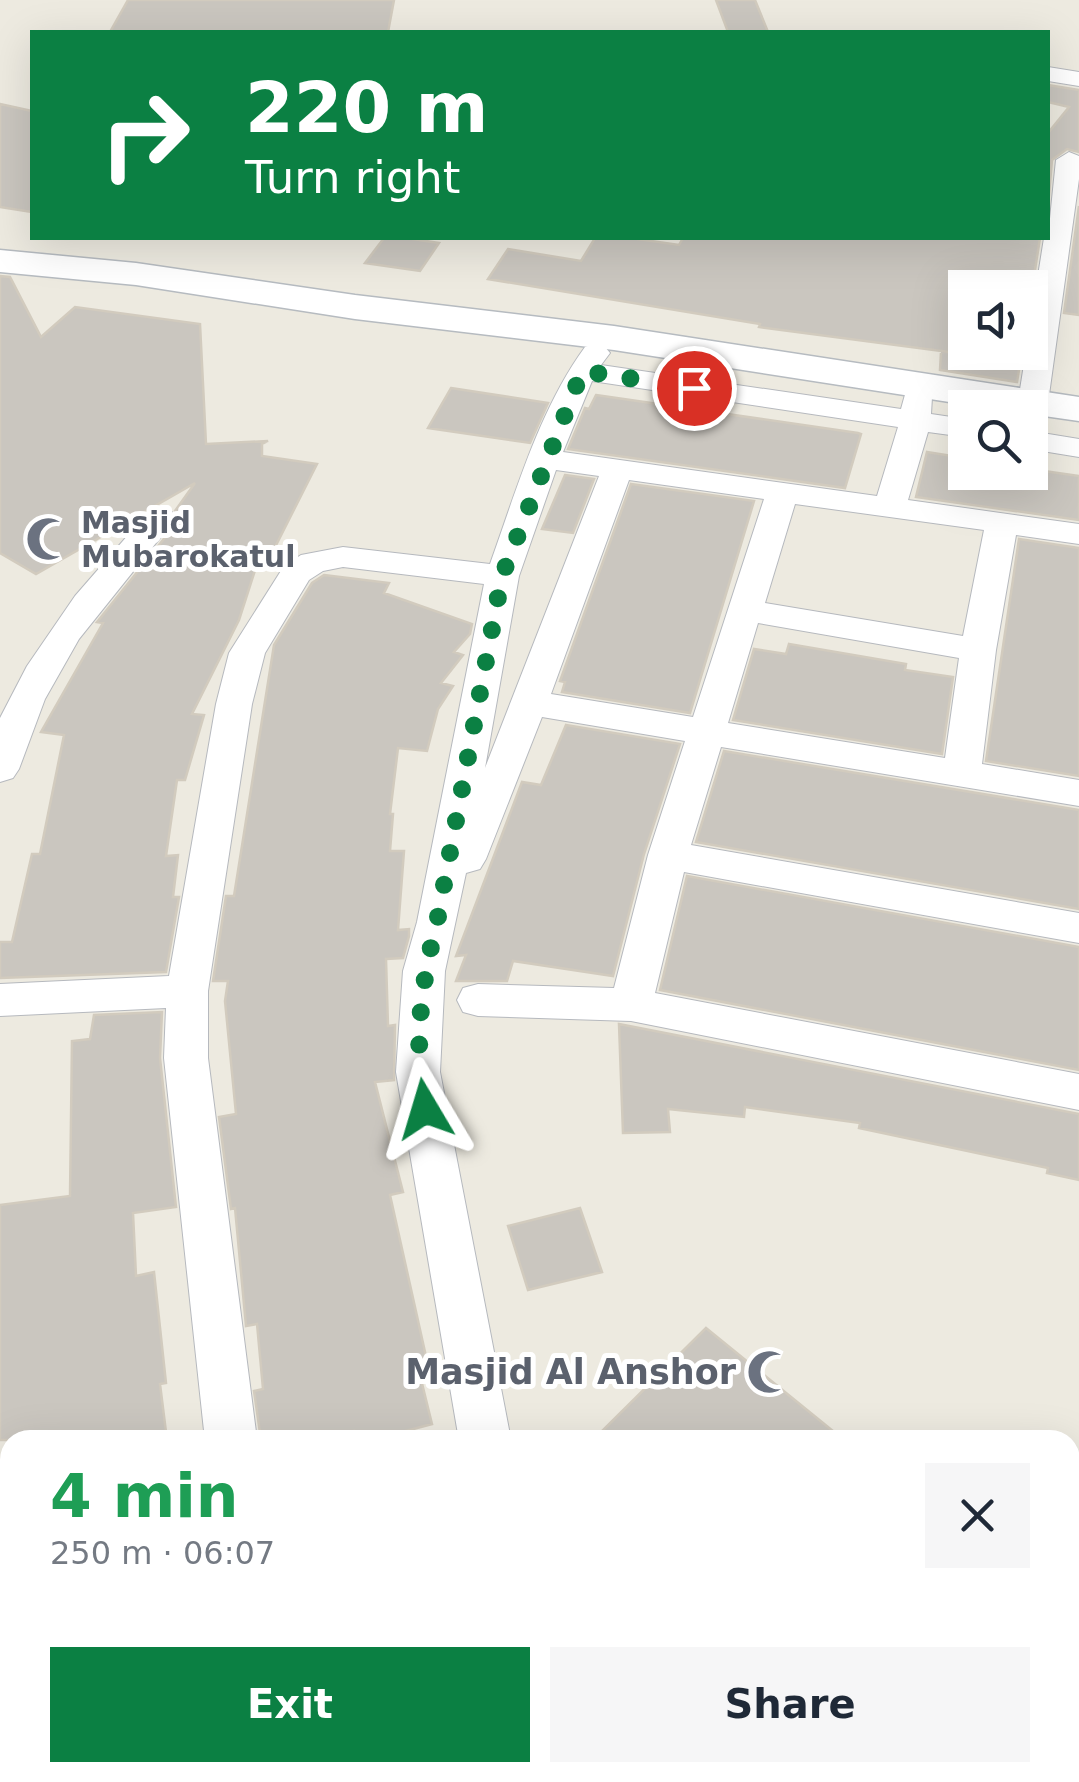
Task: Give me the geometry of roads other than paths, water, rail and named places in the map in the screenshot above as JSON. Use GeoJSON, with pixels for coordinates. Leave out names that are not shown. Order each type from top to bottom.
{"type":"FeatureCollection","features":[{"type":"Feature","properties":{"kind":"main road"},"geometry":{"type":"LineString","coordinates":[[0,261],[189,288],[614,338],[948,403]]}},
{"type":"Feature","properties":{"kind":"main road"},"geometry":{"type":"LineString","coordinates":[[0,273],[189,288],[588,362],[916,409],[948,408]]}},
{"type":"Feature","properties":{"kind":"main road"},"geometry":{"type":"LineString","coordinates":[[1048,415],[1079,409]]}},
{"type":"Feature","properties":{"kind":"main road"},"geometry":{"type":"LineString","coordinates":[[1048,421],[1079,426]]}},
{"type":"Feature","properties":{"kind":"street"},"geometry":{"type":"LineString","coordinates":[[1050,74],[1079,78]]}},
{"type":"Feature","properties":{"kind":"street"},"geometry":{"type":"LineString","coordinates":[[1038,390],[1065,270],[1070,146]]}},
{"type":"Feature","properties":{"kind":"street"},"geometry":{"type":"LineString","coordinates":[[484,1430],[418,1072],[424,971],[437,922],[502,576],[544,459],[588,362]]}},
{"type":"Feature","properties":{"kind":"street"},"geometry":{"type":"LineString","coordinates":[[890,505],[916,409],[948,421]]}},
{"type":"Feature","properties":{"kind":"street"},"geometry":{"type":"LineString","coordinates":[[1048,429],[1079,448]]}},
{"type":"Feature","properties":{"kind":"street"},"geometry":{"type":"LineString","coordinates":[[544,459],[1079,534]]}},
{"type":"Feature","properties":{"kind":"street"},"geometry":{"type":"LineString","coordinates":[[437,922],[530,703],[616,470]]}},
{"type":"Feature","properties":{"kind":"street"},"geometry":{"type":"LineString","coordinates":[[631,1005],[668,855],[782,493]]}},
{"type":"Feature","properties":{"kind":"street"},"geometry":{"type":"LineString","coordinates":[[0,770],[32,690],[64,634],[96,588],[160,518]]}},
{"type":"Feature","properties":{"kind":"street"},"geometry":{"type":"LineString","coordinates":[[962,774],[978,650],[1002,522]]}},
{"type":"Feature","properties":{"kind":"street"},"geometry":{"type":"LineString","coordinates":[[230,1430],[186,1058],[187,991],[234,704],[247,653],[296,573],[313,562],[344,557],[502,576]]}},
{"type":"Feature","properties":{"kind":"street"},"geometry":{"type":"LineString","coordinates":[[745,610],[978,650]]}},
{"type":"Feature","properties":{"kind":"street"},"geometry":{"type":"LineString","coordinates":[[530,703],[1079,793]]}},
{"type":"Feature","properties":{"kind":"street"},"geometry":{"type":"LineString","coordinates":[[668,855],[1079,928]]}},
{"type":"Feature","properties":{"kind":"street"},"geometry":{"type":"LineString","coordinates":[[0,1000],[187,991]]}},
{"type":"Feature","properties":{"kind":"street"},"geometry":{"type":"LineString","coordinates":[[478,1000],[631,1005],[1079,1092]]}},
{"type":"Feature","properties":{"kind":"place","name":"Masjid Mubarokatul"},"geometry":{"type":"Point","coordinates":[48,539]}},
{"type":"Feature","properties":{"kind":"place","name":"Masjid Al Anshor"},"geometry":{"type":"Point","coordinates":[769,1372]}}]}
